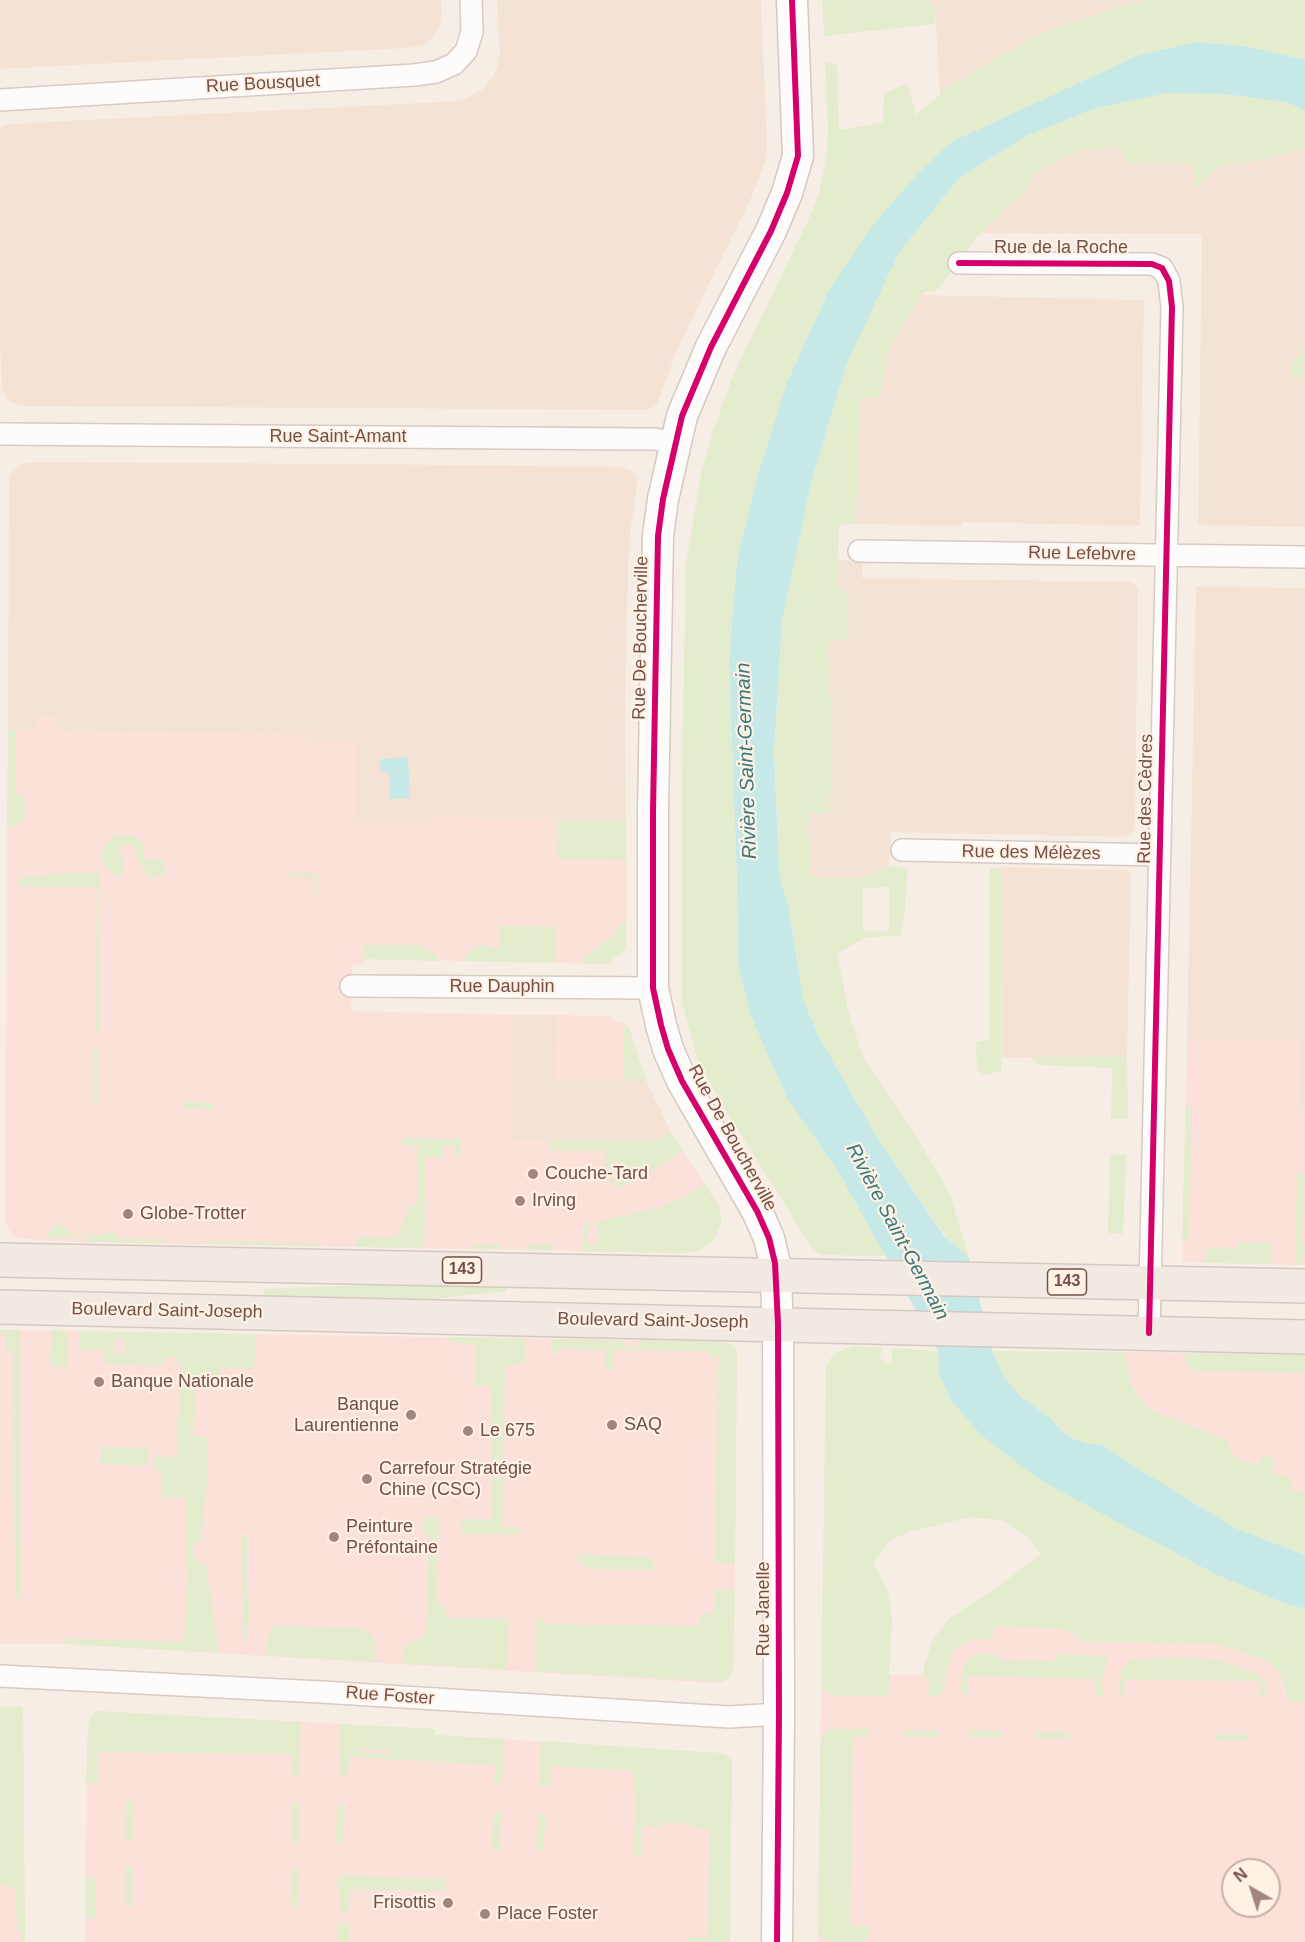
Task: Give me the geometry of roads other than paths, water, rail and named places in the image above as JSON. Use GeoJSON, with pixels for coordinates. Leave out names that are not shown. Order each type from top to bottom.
{"type":"FeatureCollection","features":[{"type":"Feature","properties":{"kind":"main road","name":"143"},"geometry":{"type":"LineString","coordinates":[[0,1260],[1305,1286]]}},
{"type":"Feature","properties":{"kind":"main road","name":"Boulevard Saint-Joseph"},"geometry":{"type":"LineString","coordinates":[[0,1307],[1305,1337]]}},
{"type":"Feature","properties":{"kind":"street","name":"Rue Bousquet"},"geometry":{"type":"LineString","coordinates":[[0,100],[426,74],[454,64],[466,51],[472,32],[471,0]]}},
{"type":"Feature","properties":{"kind":"street","name":"Rue De Boucherville"},"geometry":{"type":"LineString","coordinates":[[776,1276],[773,1251],[757,1211],[694,1104],[674,1063],[661,1025],[653,988],[655,666],[658,536],[663,499],[682,416],[711,348],[775,222],[798,156],[792,0]]}},
{"type":"Feature","properties":{"kind":"street","name":"Rue de la Roche"},"geometry":{"type":"LineString","coordinates":[[959,263],[1145,264],[1162,268]]}},
{"type":"Feature","properties":{"kind":"street","name":"Rue des Cèdres"},"geometry":{"type":"LineString","coordinates":[[1149,1333],[1172,297],[1169,281],[1162,268]]}},
{"type":"Feature","properties":{"kind":"street","name":"Rue Saint-Amant"},"geometry":{"type":"LineString","coordinates":[[0,434],[655,439],[675,443]]}},
{"type":"Feature","properties":{"kind":"street","name":"Rue Lefebvre"},"geometry":{"type":"LineString","coordinates":[[859,551],[1305,557]]}},
{"type":"Feature","properties":{"kind":"street","name":"Rue des Mélèzes"},"geometry":{"type":"LineString","coordinates":[[902,850],[1160,855]]}},
{"type":"Feature","properties":{"kind":"street","name":"Rue Dauphin"},"geometry":{"type":"LineString","coordinates":[[351,986],[653,988]]}},
{"type":"Feature","properties":{"kind":"street","name":"Rue Janelle"},"geometry":{"type":"LineString","coordinates":[[776,1276],[779,1714],[777,1942]]}},
{"type":"Feature","properties":{"kind":"street","name":"Rue Foster"},"geometry":{"type":"LineString","coordinates":[[0,1676],[321,1692],[723,1717],[779,1714]]}},
{"type":"Feature","properties":{"kind":"water","name":"Rivière Saint-Germain"},"geometry":{"type":"Polygon","coordinates":[[[1196,42],[1251,47],[1305,60],[1305,110],[1285,102],[1224,94],[1168,93],[1096,108],[1026,136],[958,179],[899,253],[847,363],[812,479],[782,621],[774,753],[779,869],[782,887],[788,902],[803,999],[818,1035],[877,1137],[944,1236],[969,1258],[992,1351],[1004,1376],[1021,1397],[1074,1439],[1089,1444],[1103,1445],[1235,1528],[1305,1555],[1305,1609],[1286,1604],[1215,1574],[1136,1532],[1040,1480],[981,1435],[950,1399],[939,1374],[938,1350],[839,1173],[787,1098],[751,1016],[738,962],[729,658],[737,562],[756,481],[786,385],[828,292],[873,225],[918,173],[951,142],[1139,55],[1196,42]]]}},
{"type":"Feature","properties":{"kind":"water"},"geometry":{"type":"Polygon","coordinates":[[[408,757],[410,798],[390,799],[389,772],[381,772],[380,759],[408,757]]]}},
{"type":"Feature","properties":{"kind":"place","name":"Couche-Tard"},"geometry":{"type":"Point","coordinates":[533,1174]}},
{"type":"Feature","properties":{"kind":"place","name":"Irving"},"geometry":{"type":"Point","coordinates":[520,1201]}},
{"type":"Feature","properties":{"kind":"place","name":"Globe-Trotter"},"geometry":{"type":"Point","coordinates":[128,1214]}},
{"type":"Feature","properties":{"kind":"place","name":"Banque Nationale"},"geometry":{"type":"Point","coordinates":[99,1382]}},
{"type":"Feature","properties":{"kind":"place","name":"Banque Laurentienne"},"geometry":{"type":"Point","coordinates":[411,1415]}},
{"type":"Feature","properties":{"kind":"place","name":"SAQ"},"geometry":{"type":"Point","coordinates":[612,1425]}},
{"type":"Feature","properties":{"kind":"place","name":"Le 675"},"geometry":{"type":"Point","coordinates":[468,1431]}},
{"type":"Feature","properties":{"kind":"place","name":"Carrefour Stratégie Chine (CSC)"},"geometry":{"type":"Point","coordinates":[367,1479]}},
{"type":"Feature","properties":{"kind":"place","name":"Peinture Préfontaine"},"geometry":{"type":"Point","coordinates":[334,1537]}},
{"type":"Feature","properties":{"kind":"place","name":"Frisottis"},"geometry":{"type":"Point","coordinates":[448,1903]}},
{"type":"Feature","properties":{"kind":"place","name":"Place Foster"},"geometry":{"type":"Point","coordinates":[485,1914]}}]}
